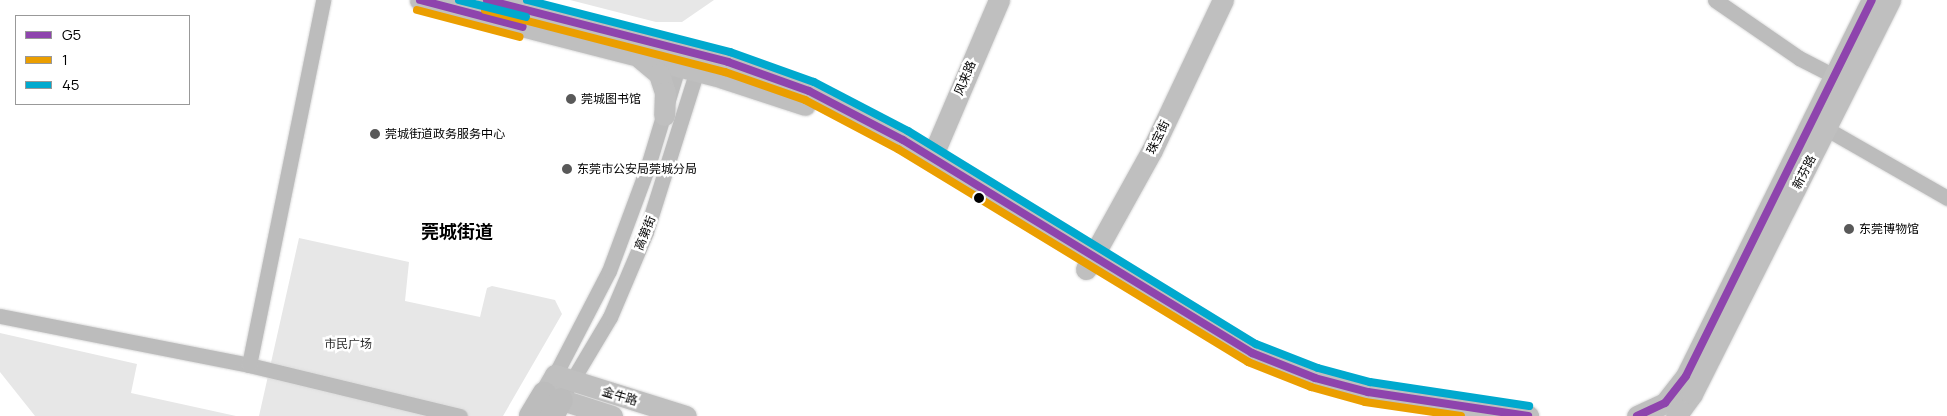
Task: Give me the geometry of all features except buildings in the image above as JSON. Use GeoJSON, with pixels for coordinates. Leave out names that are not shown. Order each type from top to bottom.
{"type":"FeatureCollection","features":[{"type":"Feature","properties":{"kind":"main road"},"geometry":{"type":"LineString","coordinates":[[420,0],[651,54],[690,61],[809,91],[932,157],[1090,264],[1246,366],[1311,391],[1434,416]]}},
{"type":"Feature","properties":{"kind":"main road"},"geometry":{"type":"LineString","coordinates":[[487,0],[651,54],[665,92],[664,115]]}},
{"type":"Feature","properties":{"kind":"main road","name":"风来路"},"geometry":{"type":"LineString","coordinates":[[932,157],[999,0]]}},
{"type":"Feature","properties":{"kind":"main road","name":"珠宝街"},"geometry":{"type":"LineString","coordinates":[[1090,264],[1152,150],[1223,0]]}},
{"type":"Feature","properties":{"kind":"main road","name":"新芬路"},"geometry":{"type":"LineString","coordinates":[[1710,341],[1825,128],[1841,79],[1872,0]]}},
{"type":"Feature","properties":{"kind":"main road","name":"新芬路"},"geometry":{"type":"LineString","coordinates":[[1710,341],[1841,79],[1890,0]]}},
{"type":"Feature","properties":{"kind":"main road"},"geometry":{"type":"LineString","coordinates":[[690,61],[804,104],[898,151],[1090,264],[1252,354],[1315,378],[1368,392],[1528,416]]}},
{"type":"Feature","properties":{"kind":"main road"},"geometry":{"type":"LineString","coordinates":[[1685,412],[1706,366],[1710,341]]}},
{"type":"Feature","properties":{"kind":"main road"},"geometry":{"type":"LineString","coordinates":[[1685,412],[1710,341]]}},
{"type":"Feature","properties":{"kind":"main road"},"geometry":{"type":"LineString","coordinates":[[1637,416],[1676,392],[1710,341]]}},
{"type":"Feature","properties":{"kind":"main road"},"geometry":{"type":"LineString","coordinates":[[531,416],[557,393],[612,416]]}},
{"type":"Feature","properties":{"kind":"main road","name":"金牛路"},"geometry":{"type":"LineString","coordinates":[[557,393],[686,416]]}},
{"type":"Feature","properties":{"kind":"street"},"geometry":{"type":"LineString","coordinates":[[249,365],[323,0]]}},
{"type":"Feature","properties":{"kind":"street"},"geometry":{"type":"LineString","coordinates":[[1716,0],[1799,58],[1841,79]]}},
{"type":"Feature","properties":{"kind":"street","name":"高第街"},"geometry":{"type":"LineString","coordinates":[[557,393],[610,270],[664,115],[690,61]]}},
{"type":"Feature","properties":{"kind":"street","name":"高第街"},"geometry":{"type":"LineString","coordinates":[[557,393],[610,317],[646,232],[690,61]]}},
{"type":"Feature","properties":{"kind":"street"},"geometry":{"type":"LineString","coordinates":[[1825,128],[1947,198]]}},
{"type":"Feature","properties":{"kind":"street"},"geometry":{"type":"LineString","coordinates":[[0,316],[249,365],[460,416]]}},
{"type":"Feature","properties":{"kind":"green space"},"geometry":{"type":"Polygon","coordinates":[[[570,0],[714,0],[682,22],[656,22],[570,0]]]}},
{"type":"Feature","properties":{"kind":"green space","name":"市民广场"},"geometry":{"type":"Polygon","coordinates":[[[299,238],[409,262],[405,301],[480,317],[487,288],[492,286],[555,300],[562,314],[503,416],[259,416],[299,238]]]}},
{"type":"Feature","properties":{"kind":"green space"},"geometry":{"type":"Polygon","coordinates":[[[0,333],[137,364],[131,393],[236,416],[35,416],[0,372],[0,333]]]}},
{"type":"Feature","properties":{"kind":"transit line","name":"G5"},"geometry":{"type":"LineString","coordinates":[[420,0],[523,27]]}},
{"type":"Feature","properties":{"kind":"transit line","name":"45"},"geometry":{"type":"LineString","coordinates":[[459,0],[526,17]]}},
{"type":"Feature","properties":{"kind":"transit line","name":"G5"},"geometry":{"type":"LineString","coordinates":[[487,0],[728,62],[809,91],[903,140],[1252,353],[1315,378],[1368,392],[1528,416]]}},
{"type":"Feature","properties":{"kind":"transit line","name":"45"},"geometry":{"type":"LineString","coordinates":[[527,0],[730,52],[814,82],[908,131],[1256,344],[1318,368],[1370,382],[1529,406]]}},
{"type":"Feature","properties":{"kind":"transit line","name":"G5"},"geometry":{"type":"LineString","coordinates":[[1637,416],[1665,403],[1686,376],[1872,0]]}},
{"type":"Feature","properties":{"kind":"transit line","name":"1"},"geometry":{"type":"LineString","coordinates":[[417,10],[520,37]]}},
{"type":"Feature","properties":{"kind":"transit line","name":"1"},"geometry":{"type":"LineString","coordinates":[[485,10],[725,72],[805,100],[898,149],[1248,362],[1311,387],[1365,402],[1461,416]]}},
{"type":"Feature","properties":{"kind":"place","name":"莞城图书馆"},"geometry":{"type":"Point","coordinates":[571,99]}},
{"type":"Feature","properties":{"kind":"place","name":"莞城街道政务服务中心"},"geometry":{"type":"Point","coordinates":[375,134]}},
{"type":"Feature","properties":{"kind":"place","name":"东莞市公安局莞城分局"},"geometry":{"type":"Point","coordinates":[567,169]}},
{"type":"Feature","properties":{"kind":"place","name":"东莞博物馆"},"geometry":{"type":"Point","coordinates":[1849,229]}},
{"type":"Feature","properties":{"kind":"district","name":"莞城街道"},"geometry":{"type":"Point","coordinates":[457,231]}}]}
